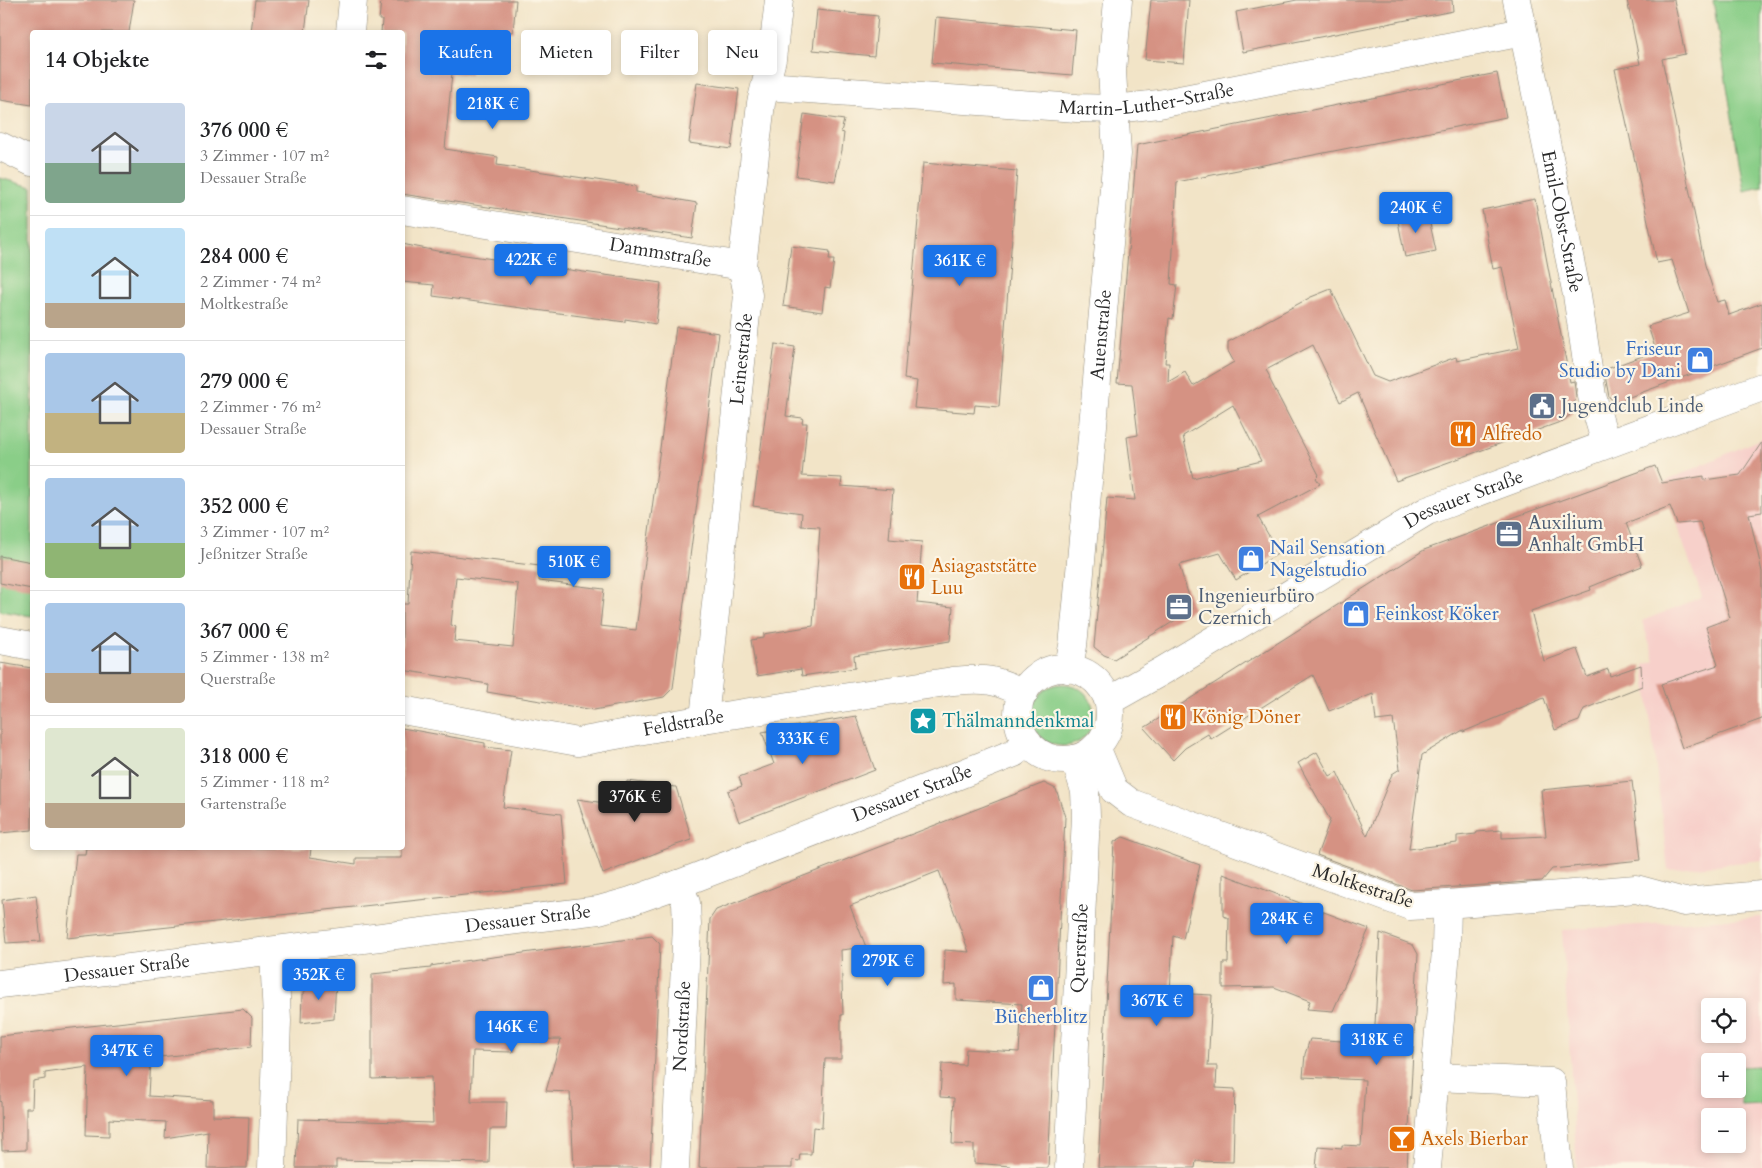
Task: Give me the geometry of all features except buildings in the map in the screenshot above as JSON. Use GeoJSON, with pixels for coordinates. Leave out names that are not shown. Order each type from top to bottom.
{"type":"FeatureCollection","features":[{"type":"Feature","properties":{"kind":"street"},"geometry":{"type":"LineString","coordinates":[[350,30],[353,0]]}},
{"type":"Feature","properties":{"kind":"street","name":"Leinestraße"},"geometry":{"type":"LineString","coordinates":[[704,719],[748,295],[742,266],[761,103],[772,59],[779,0]]}},
{"type":"Feature","properties":{"kind":"street","name":"Auenstraße"},"geometry":{"type":"LineString","coordinates":[[1068,668],[1073,646],[1078,595],[1117,154],[1112,71],[1118,0]]}},
{"type":"Feature","properties":{"kind":"street","name":"Emil-Obst-Straße"},"geometry":{"type":"LineString","coordinates":[[1517,0],[1577,295],[1592,396],[1606,444]]}},
{"type":"Feature","properties":{"kind":"street","name":"Martin-Luther-Straße"},"geometry":{"type":"LineString","coordinates":[[766,86],[1068,108],[1115,109],[1159,104],[1523,32]]}},
{"type":"Feature","properties":{"kind":"street"},"geometry":{"type":"LineString","coordinates":[[0,146],[30,161]]}},
{"type":"Feature","properties":{"kind":"street","name":"Dammstraße"},"geometry":{"type":"LineString","coordinates":[[405,210],[742,266]]}},
{"type":"Feature","properties":{"kind":"street","name":"Dessauer Straße"},"geometry":{"type":"LineString","coordinates":[[1108,701],[1164,670],[1427,512],[1762,387]]}},
{"type":"Feature","properties":{"kind":"street"},"geometry":{"type":"LineString","coordinates":[[0,640],[30,646]]}},
{"type":"Feature","properties":{"kind":"street"},"geometry":{"type":"LineString","coordinates":[[1068,668],[1084,673],[1097,682],[1104,691],[1108,701],[1110,721],[1107,731],[1086,753],[1066,760],[1049,758],[1034,749],[1028,742],[1022,733],[1020,703],[1028,686],[1042,674],[1068,668]]}},
{"type":"Feature","properties":{"kind":"street","name":"Feldstraße"},"geometry":{"type":"LineString","coordinates":[[405,711],[578,742],[704,719],[958,680],[993,680],[1024,693]]}},
{"type":"Feature","properties":{"kind":"street","name":"Dessauer Straße"},"geometry":{"type":"LineString","coordinates":[[0,984],[599,910],[679,884],[958,776],[1014,753],[1028,742]]}},
{"type":"Feature","properties":{"kind":"street","name":"Moltkestraße"},"geometry":{"type":"LineString","coordinates":[[1086,753],[1114,790],[1131,803],[1410,906],[1636,889],[1684,902],[1762,895]]}},
{"type":"Feature","properties":{"kind":"street","name":"Querstraße"},"geometry":{"type":"LineString","coordinates":[[1069,1168],[1086,816],[1086,753]]}},
{"type":"Feature","properties":{"kind":"street","name":"Nordstraße"},"geometry":{"type":"LineString","coordinates":[[675,1168],[687,925],[686,903],[679,884]]}},
{"type":"Feature","properties":{"kind":"street"},"geometry":{"type":"LineString","coordinates":[[1427,1168],[1446,951],[1447,904]]}},
{"type":"Feature","properties":{"kind":"street"},"geometry":{"type":"LineString","coordinates":[[272,1168],[277,1013],[274,951]]}},
{"type":"Feature","properties":{"kind":"street"},"geometry":{"type":"LineString","coordinates":[[1435,1077],[1551,1082],[1559,1168]]}},
{"type":"Feature","properties":{"kind":"shaded area"},"geometry":{"type":"Polygon","coordinates":[[[1762,438],[1762,860],[1668,870],[1644,665],[1655,661],[1642,621],[1702,597],[1662,483],[1762,438]]]}},
{"type":"Feature","properties":{"kind":"shaded area"},"geometry":{"type":"Polygon","coordinates":[[[1762,917],[1762,1168],[1577,1168],[1562,930],[1762,917]]]}},
{"type":"Feature","properties":{"kind":"green space"},"geometry":{"type":"Polygon","coordinates":[[[1713,0],[1762,0],[1762,187],[1744,191],[1713,0]]]}},
{"type":"Feature","properties":{"kind":"green space"},"geometry":{"type":"Polygon","coordinates":[[[0,178],[30,186],[30,616],[0,611],[0,178]]]}},
{"type":"Feature","properties":{"kind":"green space"},"geometry":{"type":"Polygon","coordinates":[[[1057,684],[1069,684],[1085,693],[1092,703],[1094,715],[1092,727],[1085,737],[1069,746],[1057,746],[1046,741],[1037,732],[1032,721],[1032,709],[1037,698],[1046,689],[1057,684]]]}},
{"type":"Feature","properties":{"kind":"green space"},"geometry":{"type":"Polygon","coordinates":[[[1759,1066],[1762,1104],[1741,1105],[1740,1098],[1746,1098],[1746,1067],[1759,1066]]]}},
{"type":"Feature","properties":{"kind":"place","name":"Friseur Studio by Dani"},"geometry":{"type":"Point","coordinates":[1700,360]}},
{"type":"Feature","properties":{"kind":"place","name":"Jugendclub Linde"},"geometry":{"type":"Point","coordinates":[1542,406]}},
{"type":"Feature","properties":{"kind":"place","name":"Alfredo"},"geometry":{"type":"Point","coordinates":[1463,434]}},
{"type":"Feature","properties":{"kind":"place","name":"Auxilium Anhalt GmbH"},"geometry":{"type":"Point","coordinates":[1509,534]}},
{"type":"Feature","properties":{"kind":"place","name":"Nail Sensation Nagelstudio"},"geometry":{"type":"Point","coordinates":[1251,559]}},
{"type":"Feature","properties":{"kind":"place","name":"Asiagaststätte Luu"},"geometry":{"type":"Point","coordinates":[912,577]}},
{"type":"Feature","properties":{"kind":"place","name":"Ingenieurbüro Czernich"},"geometry":{"type":"Point","coordinates":[1179,607]}},
{"type":"Feature","properties":{"kind":"place","name":"Feinkost Köker"},"geometry":{"type":"Point","coordinates":[1356,614]}},
{"type":"Feature","properties":{"kind":"place","name":"König Döner"},"geometry":{"type":"Point","coordinates":[1173,717]}},
{"type":"Feature","properties":{"kind":"place","name":"Thälmanndenkmal"},"geometry":{"type":"Point","coordinates":[923,721]}},
{"type":"Feature","properties":{"kind":"place","name":"Bücherblitz"},"geometry":{"type":"Point","coordinates":[1041,988]}},
{"type":"Feature","properties":{"kind":"place","name":"Axels Bierbar"},"geometry":{"type":"Point","coordinates":[1402,1139]}}]}
